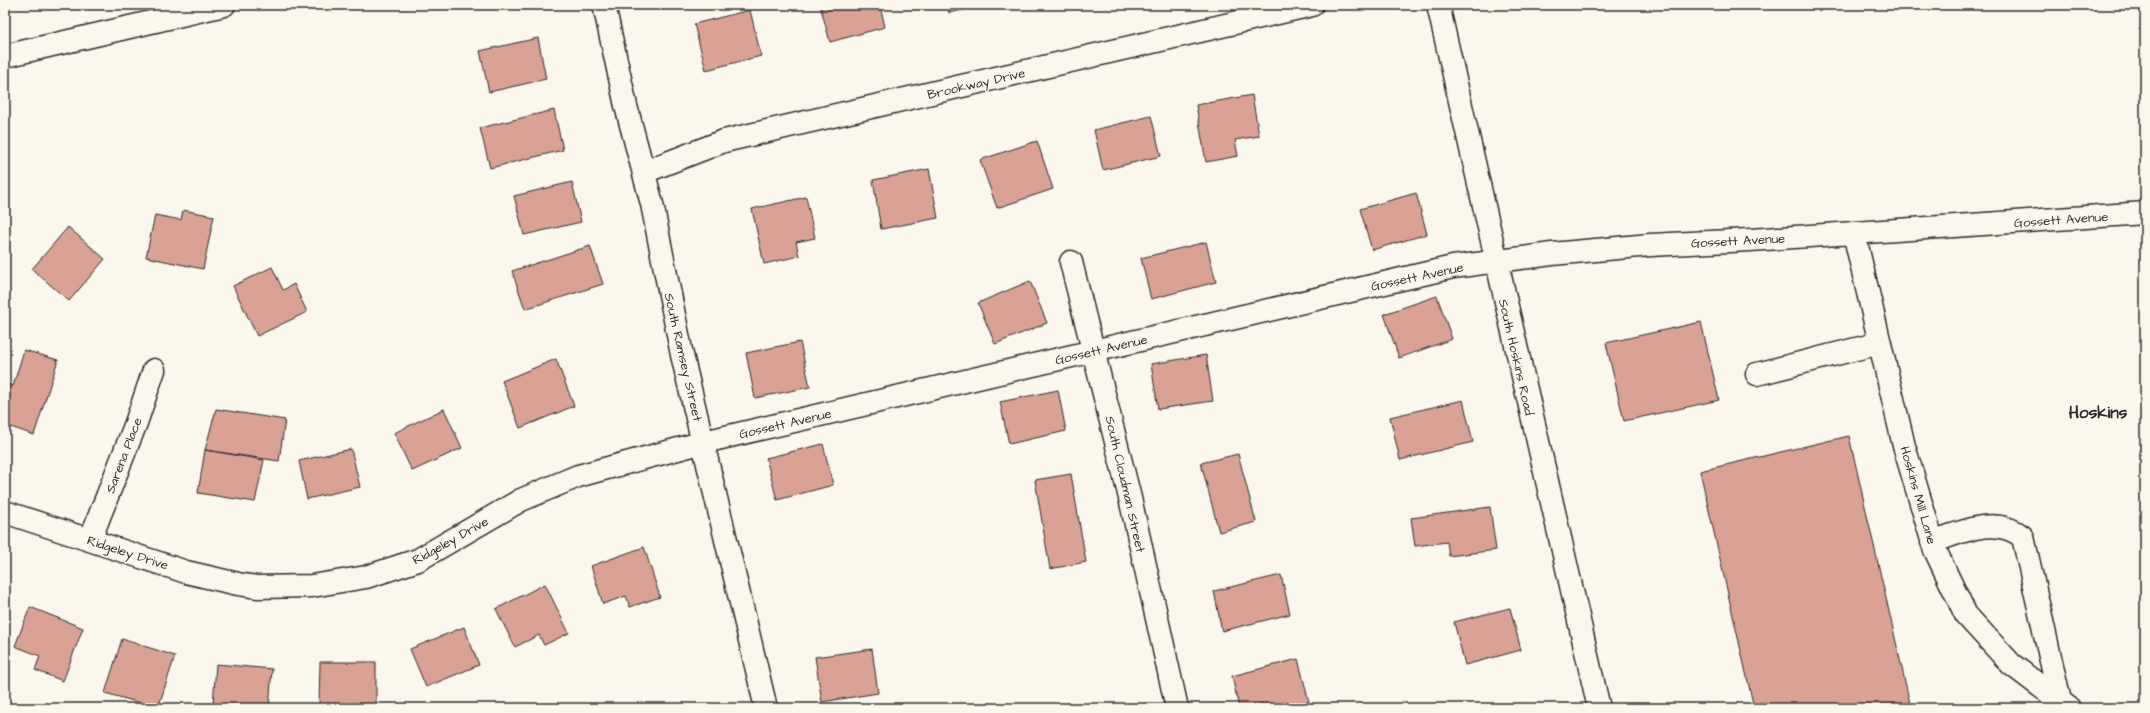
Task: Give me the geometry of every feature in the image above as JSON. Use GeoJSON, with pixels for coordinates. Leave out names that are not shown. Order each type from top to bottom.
{"type":"FeatureCollection","features":[{"type":"Feature","properties":{"kind":"street"},"geometry":{"type":"LineString","coordinates":[[5,56],[224,5]]}},
{"type":"Feature","properties":{"kind":"street","name":"South Ramsey Street"},"geometry":{"type":"LineString","coordinates":[[604,5],[626,106],[652,204],[682,355],[704,442],[766,708]]}},
{"type":"Feature","properties":{"kind":"street","name":"Brookway Drive"},"geometry":{"type":"LineString","coordinates":[[644,172],[724,141],[1312,5]]}},
{"type":"Feature","properties":{"kind":"street","name":"South Hoskins Road"},"geometry":{"type":"LineString","coordinates":[[1438,5],[1495,262],[1599,708]]}},
{"type":"Feature","properties":{"kind":"street","name":"Gossett Avenue"},"geometry":{"type":"LineString","coordinates":[[704,442],[1453,267],[1552,254],[1650,245],[2145,213]]}},
{"type":"Feature","properties":{"kind":"street","name":"Hoskins Mill Lane"},"geometry":{"type":"LineString","coordinates":[[1854,233],[1904,446],[1932,542],[1966,615],[2011,664],[2064,704]]}},
{"type":"Feature","properties":{"kind":"street","name":"South Cloudman Street"},"geometry":{"type":"LineString","coordinates":[[1071,262],[1130,498],[1176,708]]}},
{"type":"Feature","properties":{"kind":"street"},"geometry":{"type":"LineString","coordinates":[[1757,374],[1880,343]]}},
{"type":"Feature","properties":{"kind":"street","name":"Sarena Place"},"geometry":{"type":"LineString","coordinates":[[90,540],[136,423],[154,370]]}},
{"type":"Feature","properties":{"kind":"street","name":"Ridgeley Drive"},"geometry":{"type":"LineString","coordinates":[[5,512],[186,572],[258,587],[312,586],[366,577],[418,560],[521,500],[578,476],[704,442]]}},
{"type":"Feature","properties":{"kind":"street"},"geometry":{"type":"LineString","coordinates":[[1932,542],[1978,527],[1998,526],[2013,529],[2023,537],[2064,704]]}},
{"type":"Feature","properties":{"kind":"building"},"geometry":{"type":"Polygon","coordinates":[[[820,5],[880,5],[885,27],[830,42],[820,5]]]}},
{"type":"Feature","properties":{"kind":"building"},"geometry":{"type":"Polygon","coordinates":[[[947,5],[985,5],[949,13],[947,5]]]}},
{"type":"Feature","properties":{"kind":"building"},"geometry":{"type":"Polygon","coordinates":[[[750,10],[761,56],[706,70],[694,24],[750,10]]]}},
{"type":"Feature","properties":{"kind":"building"},"geometry":{"type":"Polygon","coordinates":[[[538,38],[546,79],[489,92],[480,51],[538,38]]]}},
{"type":"Feature","properties":{"kind":"building"},"geometry":{"type":"Polygon","coordinates":[[[1252,95],[1259,136],[1235,140],[1238,156],[1206,162],[1196,105],[1252,95]]]}},
{"type":"Feature","properties":{"kind":"building"},"geometry":{"type":"Polygon","coordinates":[[[554,110],[563,150],[490,168],[480,128],[554,110]]]}},
{"type":"Feature","properties":{"kind":"building"},"geometry":{"type":"Polygon","coordinates":[[[1151,116],[1161,156],[1103,170],[1094,130],[1151,116]]]}},
{"type":"Feature","properties":{"kind":"building"},"geometry":{"type":"Polygon","coordinates":[[[1037,141],[1053,189],[997,208],[980,160],[1037,141]]]}},
{"type":"Feature","properties":{"kind":"building"},"geometry":{"type":"Polygon","coordinates":[[[929,169],[938,218],[881,229],[873,180],[929,169]]]}},
{"type":"Feature","properties":{"kind":"building"},"geometry":{"type":"Polygon","coordinates":[[[572,182],[581,222],[524,235],[514,196],[572,182]]]}},
{"type":"Feature","properties":{"kind":"building"},"geometry":{"type":"Polygon","coordinates":[[[1416,193],[1427,234],[1372,250],[1360,209],[1416,193]]]}},
{"type":"Feature","properties":{"kind":"building"},"geometry":{"type":"Polygon","coordinates":[[[806,197],[815,238],[796,242],[799,256],[764,264],[752,209],[806,197]]]}},
{"type":"Feature","properties":{"kind":"building"},"geometry":{"type":"Polygon","coordinates":[[[183,210],[214,216],[203,269],[146,257],[155,215],[181,220],[183,210]]]}},
{"type":"Feature","properties":{"kind":"building"},"geometry":{"type":"Polygon","coordinates":[[[68,227],[105,259],[69,301],[32,269],[68,227]]]}},
{"type":"Feature","properties":{"kind":"building"},"geometry":{"type":"Polygon","coordinates":[[[1206,242],[1216,282],[1151,299],[1141,258],[1206,242]]]}},
{"type":"Feature","properties":{"kind":"building"},"geometry":{"type":"Polygon","coordinates":[[[590,246],[603,284],[525,309],[512,271],[590,246]]]}},
{"type":"Feature","properties":{"kind":"building"},"geometry":{"type":"Polygon","coordinates":[[[272,267],[283,290],[294,284],[307,312],[257,336],[233,286],[272,267]]]}},
{"type":"Feature","properties":{"kind":"building"},"geometry":{"type":"Polygon","coordinates":[[[1030,281],[1047,323],[995,344],[978,303],[1030,281]]]}},
{"type":"Feature","properties":{"kind":"building"},"geometry":{"type":"Polygon","coordinates":[[[1437,296],[1452,339],[1399,358],[1384,314],[1437,296]]]}},
{"type":"Feature","properties":{"kind":"building"},"geometry":{"type":"Polygon","coordinates":[[[1701,322],[1719,400],[1624,421],[1606,343],[1701,322]]]}},
{"type":"Feature","properties":{"kind":"building"},"geometry":{"type":"Polygon","coordinates":[[[800,342],[810,387],[755,398],[746,353],[800,342]]]}},
{"type":"Feature","properties":{"kind":"building"},"geometry":{"type":"Polygon","coordinates":[[[24,350],[58,360],[34,435],[5,425],[5,383],[13,386],[24,350]]]}},
{"type":"Feature","properties":{"kind":"building"},"geometry":{"type":"Polygon","coordinates":[[[1206,355],[1213,401],[1158,409],[1151,364],[1206,355]]]}},
{"type":"Feature","properties":{"kind":"building"},"geometry":{"type":"Polygon","coordinates":[[[556,359],[574,406],[520,428],[502,381],[556,359]]]}},
{"type":"Feature","properties":{"kind":"building"},"geometry":{"type":"Polygon","coordinates":[[[1058,390],[1066,431],[1009,444],[1000,402],[1058,390]]]}},
{"type":"Feature","properties":{"kind":"building"},"geometry":{"type":"Polygon","coordinates":[[[1463,400],[1473,442],[1400,460],[1390,417],[1463,400]]]}},
{"type":"Feature","properties":{"kind":"building"},"geometry":{"type":"Polygon","coordinates":[[[216,409],[285,420],[279,461],[205,450],[216,409]]]}},
{"type":"Feature","properties":{"kind":"building"},"geometry":{"type":"Polygon","coordinates":[[[444,409],[462,448],[412,471],[394,433],[444,409]]]}},
{"type":"Feature","properties":{"kind":"building"},"geometry":{"type":"Polygon","coordinates":[[[1849,436],[1911,708],[1754,708],[1700,471],[1849,436]]]}},
{"type":"Feature","properties":{"kind":"building"},"geometry":{"type":"Polygon","coordinates":[[[823,444],[833,485],[777,500],[766,458],[823,444]]]}},
{"type":"Feature","properties":{"kind":"building"},"geometry":{"type":"Polygon","coordinates":[[[351,449],[360,487],[307,499],[299,461],[351,449]]]}},
{"type":"Feature","properties":{"kind":"building"},"geometry":{"type":"Polygon","coordinates":[[[205,450],[264,460],[255,502],[198,493],[205,450]]]}},
{"type":"Feature","properties":{"kind":"building"},"geometry":{"type":"Polygon","coordinates":[[[1238,454],[1256,522],[1219,532],[1201,463],[1238,454]]]}},
{"type":"Feature","properties":{"kind":"building"},"geometry":{"type":"Polygon","coordinates":[[[1071,474],[1086,562],[1050,569],[1035,480],[1071,474]]]}},
{"type":"Feature","properties":{"kind":"building"},"geometry":{"type":"Polygon","coordinates":[[[1490,507],[1496,550],[1449,556],[1447,542],[1415,546],[1411,518],[1490,507]]]}},
{"type":"Feature","properties":{"kind":"building"},"geometry":{"type":"Polygon","coordinates":[[[644,547],[660,597],[630,607],[626,596],[603,604],[591,566],[644,547]]]}},
{"type":"Feature","properties":{"kind":"building"},"geometry":{"type":"Polygon","coordinates":[[[1281,575],[1290,614],[1222,631],[1214,591],[1281,575]]]}},
{"type":"Feature","properties":{"kind":"building"},"geometry":{"type":"Polygon","coordinates":[[[545,584],[569,633],[544,645],[539,635],[515,647],[496,609],[545,584]]]}},
{"type":"Feature","properties":{"kind":"building"},"geometry":{"type":"Polygon","coordinates":[[[30,607],[83,628],[63,681],[35,670],[40,656],[15,646],[30,607]]]}},
{"type":"Feature","properties":{"kind":"building"},"geometry":{"type":"Polygon","coordinates":[[[1510,608],[1521,650],[1465,665],[1454,622],[1510,608]]]}},
{"type":"Feature","properties":{"kind":"building"},"geometry":{"type":"Polygon","coordinates":[[[464,627],[479,665],[426,687],[410,649],[464,627]]]}},
{"type":"Feature","properties":{"kind":"building"},"geometry":{"type":"Polygon","coordinates":[[[122,639],[175,656],[158,708],[105,693],[122,639]]]}},
{"type":"Feature","properties":{"kind":"building"},"geometry":{"type":"Polygon","coordinates":[[[872,649],[878,693],[822,702],[815,657],[872,649]]]}},
{"type":"Feature","properties":{"kind":"building"},"geometry":{"type":"Polygon","coordinates":[[[1298,659],[1309,702],[1286,708],[1239,708],[1232,676],[1298,659]]]}},
{"type":"Feature","properties":{"kind":"building"},"geometry":{"type":"Polygon","coordinates":[[[320,662],[376,662],[376,708],[319,706],[320,662]]]}},
{"type":"Feature","properties":{"kind":"building"},"geometry":{"type":"Polygon","coordinates":[[[216,664],[272,669],[269,708],[238,708],[213,705],[216,664]]]}},
{"type":"Feature","properties":{"kind":"district","name":"Hoskins"},"geometry":{"type":"Point","coordinates":[2098,412]}}]}
